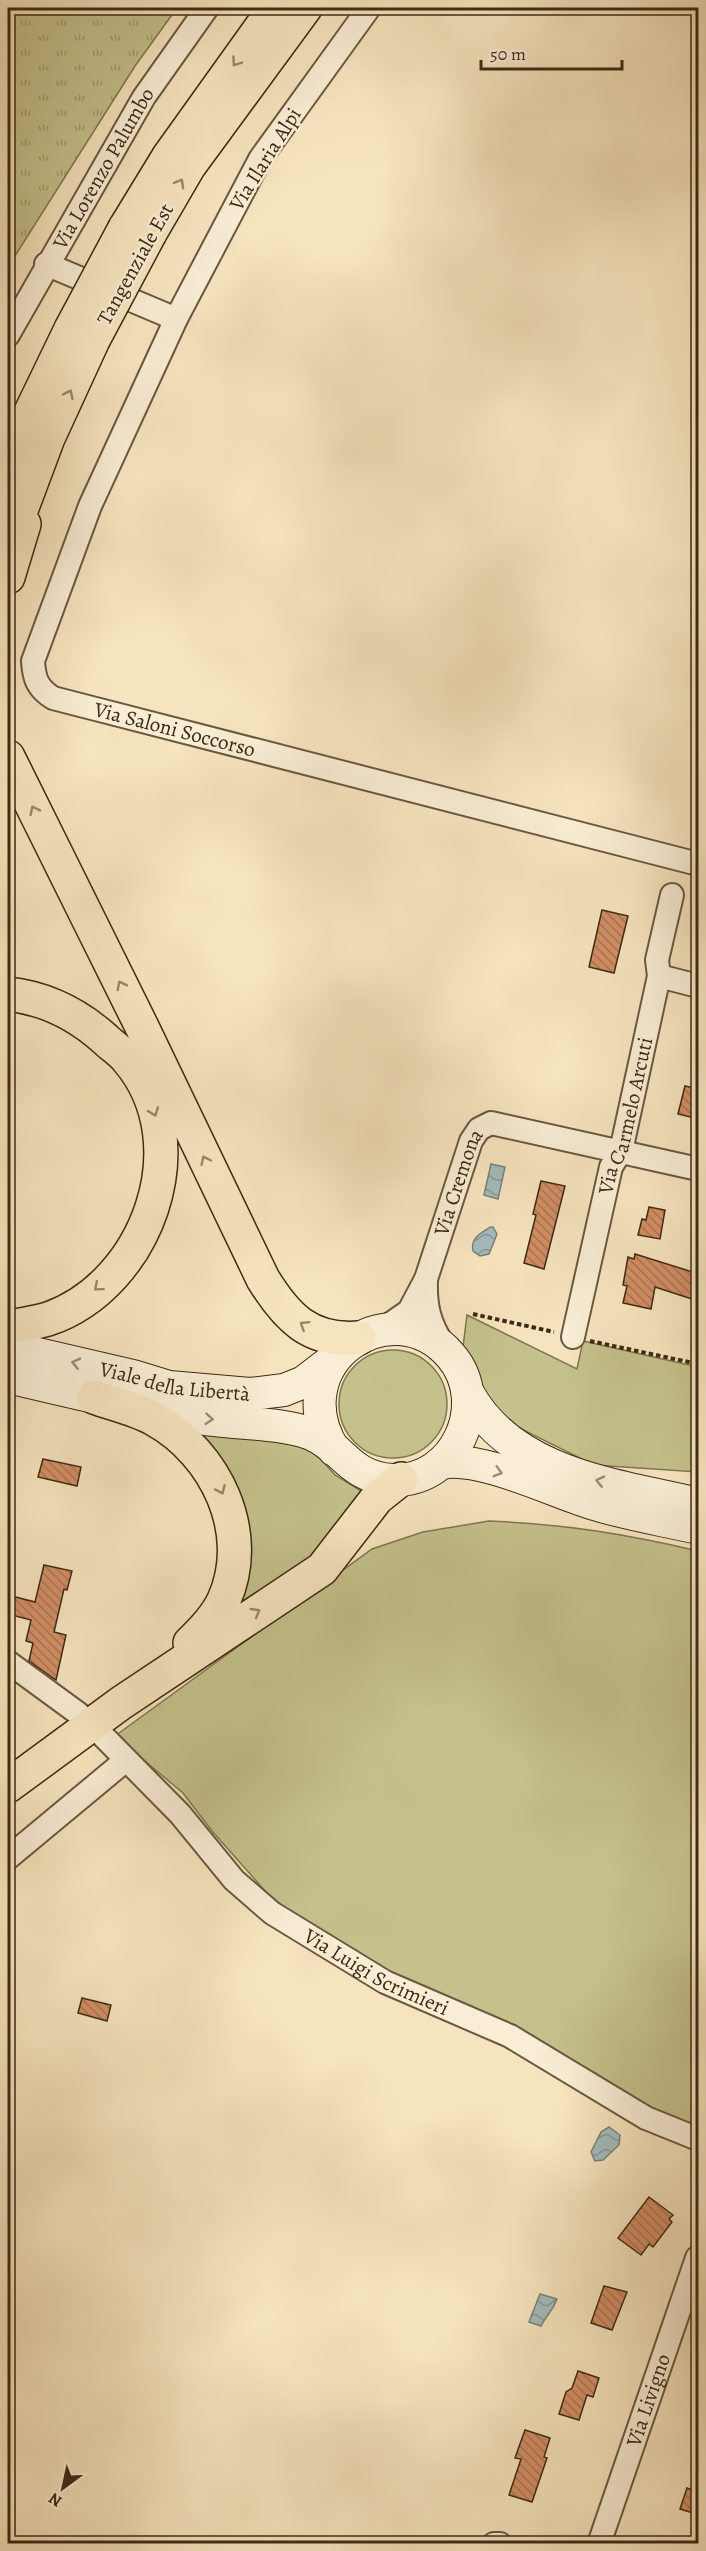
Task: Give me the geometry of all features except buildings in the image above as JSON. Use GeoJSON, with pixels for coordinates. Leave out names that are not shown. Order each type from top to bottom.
{"type":"FeatureCollection","features":[{"type":"Feature","properties":{"kind":"highway","name":"Tangenziale Est"},"geometry":{"type":"LineString","coordinates":[[8,474],[28,418],[82,335],[138,231],[169,156],[275,8]]}},
{"type":"Feature","properties":{"kind":"highway","name":"Tangenziale Est"},"geometry":{"type":"LineString","coordinates":[[138,231],[189,166],[305,8]]}},
{"type":"Feature","properties":{"kind":"highway","name":"Tangenziale Est"},"geometry":{"type":"LineString","coordinates":[[8,545],[48,438],[82,335]]}},
{"type":"Feature","properties":{"kind":"highway"},"geometry":{"type":"LineString","coordinates":[[8,577],[43,467],[48,438]]}},
{"type":"Feature","properties":{"kind":"highway"},"geometry":{"type":"LineString","coordinates":[[8,757],[142,1027],[262,1279],[286,1312],[309,1329],[333,1339],[358,1342]]}},
{"type":"Feature","properties":{"kind":"highway"},"geometry":{"type":"LineString","coordinates":[[8,994],[29,996],[67,1011],[95,1030],[128,1060],[145,1086],[158,1122],[160,1157],[158,1191],[146,1225],[131,1254],[108,1279],[81,1301],[48,1319],[8,1327]]}},
{"type":"Feature","properties":{"kind":"highway"},"geometry":{"type":"LineString","coordinates":[[94,1397],[154,1419],[179,1437],[202,1460],[220,1486],[230,1514],[236,1547],[233,1574],[224,1601],[208,1624],[121,1703]]}},
{"type":"Feature","properties":{"kind":"highway"},"geometry":{"type":"LineString","coordinates":[[8,1786],[121,1703],[322,1569],[376,1498],[401,1479]]}},
{"type":"Feature","properties":{"kind":"main road","name":"Viale della Libertà"},"geometry":{"type":"LineString","coordinates":[[8,1347],[133,1376],[169,1387],[250,1394],[284,1390],[304,1382],[358,1342],[400,1330],[419,1334],[450,1355],[462,1374],[468,1393],[469,1406],[464,1431],[451,1454],[441,1463],[427,1472],[401,1479],[377,1478],[360,1472],[334,1450],[311,1435],[290,1429],[202,1419],[8,1377]]}},
{"type":"Feature","properties":{"kind":"main road","name":"Viale della Libertà"},"geometry":{"type":"LineString","coordinates":[[334,1450],[323,1431],[319,1398],[324,1376],[358,1342]]}},
{"type":"Feature","properties":{"kind":"main road","name":"Viale della Libertà"},"geometry":{"type":"LineString","coordinates":[[468,1393],[485,1420],[529,1452],[581,1477],[632,1489],[697,1517]]}},
{"type":"Feature","properties":{"kind":"main road","name":"Viale della Libertà"},"geometry":{"type":"LineString","coordinates":[[441,1463],[455,1460],[480,1466],[592,1504],[697,1517]]}},
{"type":"Feature","properties":{"kind":"street","name":"Via Lorenzo Palumbo"},"geometry":{"type":"LineString","coordinates":[[8,335],[46,264],[144,97],[207,8]]}},
{"type":"Feature","properties":{"kind":"street","name":"Via Ilaria Alpi"},"geometry":{"type":"LineString","coordinates":[[176,319],[260,159],[369,8]]}},
{"type":"Feature","properties":{"kind":"street"},"geometry":{"type":"LineString","coordinates":[[46,264],[176,319]]}},
{"type":"Feature","properties":{"kind":"street","name":"Via Saloni Soccorso"},"geometry":{"type":"LineString","coordinates":[[176,319],[90,506],[33,661],[34,678],[42,691],[53,698],[699,864]]}},
{"type":"Feature","properties":{"kind":"street","name":"Via Carmelo Arcuti"},"geometry":{"type":"LineString","coordinates":[[573,1337],[611,1167],[621,1151],[659,976],[657,960],[672,895]]}},
{"type":"Feature","properties":{"kind":"street"},"geometry":{"type":"LineString","coordinates":[[659,976],[699,986]]}},
{"type":"Feature","properties":{"kind":"street","name":"Via Cremona"},"geometry":{"type":"LineString","coordinates":[[358,1342],[409,1311],[426,1279],[471,1141],[479,1129],[491,1123],[699,1169]]}},
{"type":"Feature","properties":{"kind":"street","name":"Via Cremona"},"geometry":{"type":"LineString","coordinates":[[426,1279],[425,1305],[430,1322],[450,1355]]}},
{"type":"Feature","properties":{"kind":"street"},"geometry":{"type":"LineString","coordinates":[[8,1662],[79,1714]]}},
{"type":"Feature","properties":{"kind":"street","name":"Via Luigi Scrimieri"},"geometry":{"type":"LineString","coordinates":[[104,1737],[180,1814],[234,1880],[272,1913],[385,1982],[510,2036],[646,2118],[699,2139]]}},
{"type":"Feature","properties":{"kind":"street"},"geometry":{"type":"LineString","coordinates":[[8,1858],[126,1760]]}},
{"type":"Feature","properties":{"kind":"street","name":"Via Livigno"},"geometry":{"type":"LineString","coordinates":[[599,2544],[697,2258]]}},
{"type":"Feature","properties":{"kind":"street"},"geometry":{"type":"LineString","coordinates":[[494,2544],[500,2544]]}},
{"type":"Feature","properties":{"kind":"green space"},"geometry":{"type":"Polygon","coordinates":[[[8,8],[177,8],[135,66],[8,267],[8,8]]]}},
{"type":"Feature","properties":{"kind":"green space"},"geometry":{"type":"Polygon","coordinates":[[[467,1315],[577,1369],[583,1341],[698,1367],[698,1472],[594,1465],[491,1414],[463,1347],[467,1315]]]}},
{"type":"Feature","properties":{"kind":"green space"},"geometry":{"type":"Polygon","coordinates":[[[393,1350],[414,1354],[431,1366],[443,1383],[447,1404],[443,1425],[431,1442],[414,1454],[393,1458],[372,1454],[355,1442],[343,1425],[339,1404],[343,1383],[355,1366],[372,1354],[393,1350]]]}},
{"type":"Feature","properties":{"kind":"green space"},"geometry":{"type":"Polygon","coordinates":[[[178,1424],[305,1442],[335,1475],[366,1494],[334,1538],[224,1625],[243,1571],[178,1424]]]}},
{"type":"Feature","properties":{"kind":"green space"},"geometry":{"type":"Polygon","coordinates":[[[489,1521],[595,1531],[698,1551],[698,2127],[625,2096],[485,2015],[392,1973],[313,1931],[266,1892],[212,1831],[183,1793],[115,1736],[372,1549],[423,1532],[489,1521]]]}},
{"type":"Feature","properties":{"kind":"water"},"geometry":{"type":"Polygon","coordinates":[[[491,1164],[505,1167],[498,1199],[484,1195],[491,1164]]]}},
{"type":"Feature","properties":{"kind":"water"},"geometry":{"type":"Polygon","coordinates":[[[493,1227],[497,1234],[489,1254],[480,1256],[473,1251],[473,1242],[477,1236],[493,1227]]]}},
{"type":"Feature","properties":{"kind":"water"},"geometry":{"type":"Polygon","coordinates":[[[609,2127],[620,2135],[619,2145],[603,2160],[595,2161],[591,2152],[601,2132],[609,2127]]]}},
{"type":"Feature","properties":{"kind":"water"},"geometry":{"type":"Polygon","coordinates":[[[540,2294],[557,2299],[541,2326],[529,2322],[540,2294]]]}}]}
